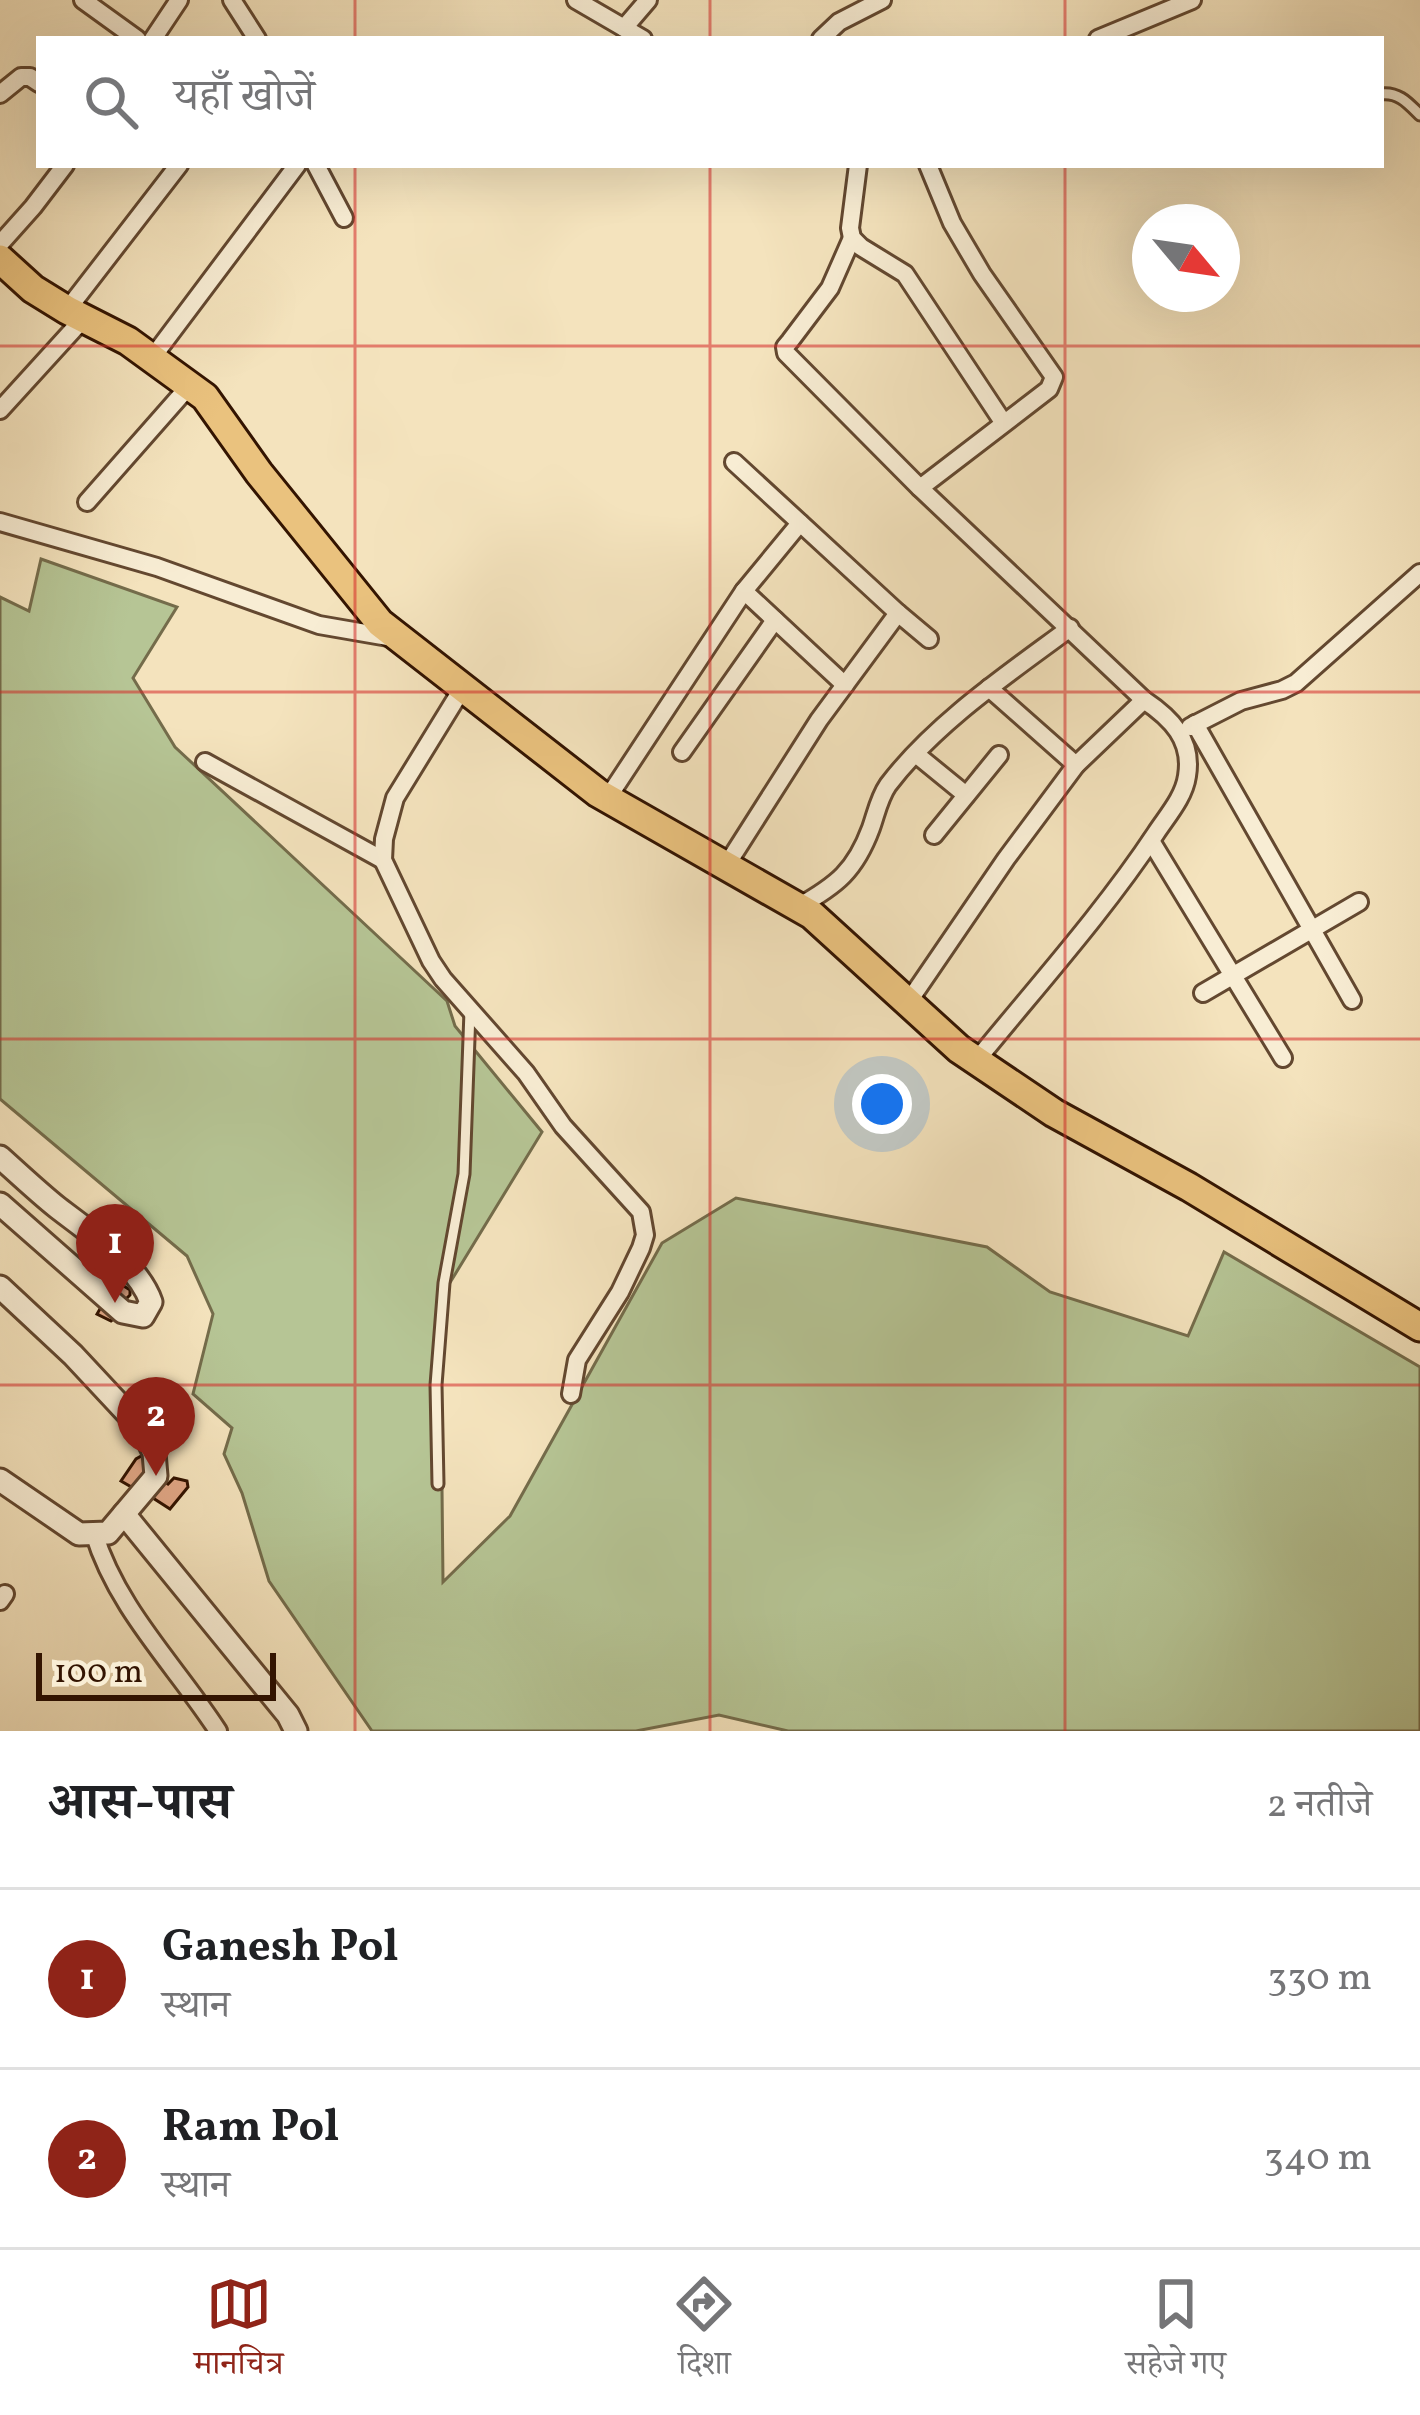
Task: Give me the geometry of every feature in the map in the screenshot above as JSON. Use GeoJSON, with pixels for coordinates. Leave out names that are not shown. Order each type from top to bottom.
{"type":"FeatureCollection","features":[{"type":"Feature","properties":{"kind":"main road"},"geometry":{"type":"LineString","coordinates":[[0,259],[33,289],[128,341],[205,397],[259,473],[380,623],[607,799],[812,915],[976,1061],[1054,1113],[1189,1187],[1420,1327]]}},
{"type":"Feature","properties":{"kind":"street"},"geometry":{"type":"LineString","coordinates":[[83,0],[133,36]]}},
{"type":"Feature","properties":{"kind":"street"},"geometry":{"type":"LineString","coordinates":[[155,36],[179,0]]}},
{"type":"Feature","properties":{"kind":"street"},"geometry":{"type":"LineString","coordinates":[[232,0],[255,36]]}},
{"type":"Feature","properties":{"kind":"street"},"geometry":{"type":"LineString","coordinates":[[576,0],[638,36]]}},
{"type":"Feature","properties":{"kind":"street"},"geometry":{"type":"LineString","coordinates":[[625,28],[647,0]]}},
{"type":"Feature","properties":{"kind":"street"},"geometry":{"type":"LineString","coordinates":[[824,36],[839,22],[882,0]]}},
{"type":"Feature","properties":{"kind":"street"},"geometry":{"type":"LineString","coordinates":[[1104,36],[1192,0]]}},
{"type":"Feature","properties":{"kind":"street"},"geometry":{"type":"LineString","coordinates":[[0,94],[21,76],[36,81]]}},
{"type":"Feature","properties":{"kind":"street"},"geometry":{"type":"LineString","coordinates":[[0,244],[63,168]]}},
{"type":"Feature","properties":{"kind":"street"},"geometry":{"type":"LineString","coordinates":[[0,410],[75,315],[177,168]]}},
{"type":"Feature","properties":{"kind":"street"},"geometry":{"type":"LineString","coordinates":[[152,358],[295,168]]}},
{"type":"Feature","properties":{"kind":"street"},"geometry":{"type":"LineString","coordinates":[[318,168],[344,218]]}},
{"type":"Feature","properties":{"kind":"street"},"geometry":{"type":"LineString","coordinates":[[858,168],[852,238],[905,274],[1003,422]]}},
{"type":"Feature","properties":{"kind":"street"},"geometry":{"type":"LineString","coordinates":[[920,488],[1049,388],[1054,377],[952,224],[929,168]]}},
{"type":"Feature","properties":{"kind":"street"},"geometry":{"type":"LineString","coordinates":[[852,238],[830,288],[785,353],[1144,700],[1187,728],[1352,1000]]}},
{"type":"Feature","properties":{"kind":"street"},"geometry":{"type":"LineString","coordinates":[[87,502],[190,386]]}},
{"type":"Feature","properties":{"kind":"street"},"geometry":{"type":"LineString","coordinates":[[734,461],[929,639]]}},
{"type":"Feature","properties":{"kind":"street"},"geometry":{"type":"LineString","coordinates":[[0,522],[157,567],[319,625],[395,638]]}},
{"type":"Feature","properties":{"kind":"street"},"geometry":{"type":"LineString","coordinates":[[607,799],[744,591],[800,523]]}},
{"type":"Feature","properties":{"kind":"street"},"geometry":{"type":"LineString","coordinates":[[1187,728],[1241,701],[1295,683],[1420,573]]}},
{"type":"Feature","properties":{"kind":"street"},"geometry":{"type":"LineString","coordinates":[[744,591],[844,685]]}},
{"type":"Feature","properties":{"kind":"street"},"geometry":{"type":"LineString","coordinates":[[726,866],[796,755],[898,614]]}},
{"type":"Feature","properties":{"kind":"street"},"geometry":{"type":"LineString","coordinates":[[682,752],[776,620]]}},
{"type":"Feature","properties":{"kind":"street"},"geometry":{"type":"LineString","coordinates":[[798,907],[831,889],[854,866],[882,795],[917,754],[963,709],[1070,628]]}},
{"type":"Feature","properties":{"kind":"street"},"geometry":{"type":"LineString","coordinates":[[989,688],[1076,765]]}},
{"type":"Feature","properties":{"kind":"street"},"geometry":{"type":"LineString","coordinates":[[462,689],[395,798],[383,860],[431,961],[526,1073],[563,1126],[641,1212],[645,1224],[640,1248],[620,1292],[577,1360],[572,1394]]}},
{"type":"Feature","properties":{"kind":"street"},"geometry":{"type":"LineString","coordinates":[[909,1001],[1076,765],[1144,700]]}},
{"type":"Feature","properties":{"kind":"street"},"geometry":{"type":"LineString","coordinates":[[976,1061],[1121,882],[1181,795],[1187,781],[1187,728]]}},
{"type":"Feature","properties":{"kind":"street"},"geometry":{"type":"LineString","coordinates":[[917,754],[966,795]]}},
{"type":"Feature","properties":{"kind":"street"},"geometry":{"type":"LineString","coordinates":[[934,835],[999,755]]}},
{"type":"Feature","properties":{"kind":"street"},"geometry":{"type":"LineString","coordinates":[[205,762],[383,860]]}},
{"type":"Feature","properties":{"kind":"street"},"geometry":{"type":"LineString","coordinates":[[1151,841],[1283,1058]]}},
{"type":"Feature","properties":{"kind":"street"},"geometry":{"type":"LineString","coordinates":[[1203,992],[1359,902]]}},
{"type":"Feature","properties":{"kind":"street"},"geometry":{"type":"LineString","coordinates":[[0,1157],[99,1239],[146,1288],[152,1302],[143,1316],[123,1312],[0,1204]]}},
{"type":"Feature","properties":{"kind":"street"},"geometry":{"type":"LineString","coordinates":[[0,1287],[143,1430],[154,1453],[155,1476],[108,1533],[79,1534],[0,1480]]}},
{"type":"Feature","properties":{"kind":"street"},"geometry":{"type":"LineString","coordinates":[[124,1514],[288,1715],[296,1731]]}},
{"type":"Feature","properties":{"kind":"street"},"geometry":{"type":"LineString","coordinates":[[94,1533],[117,1589],[218,1731]]}},
{"type":"Feature","properties":{"kind":"lane"},"geometry":{"type":"LineString","coordinates":[[1384,95],[1402,98],[1420,115]]}},
{"type":"Feature","properties":{"kind":"lane"},"geometry":{"type":"LineString","coordinates":[[438,1484],[436,1385],[444,1283],[464,1174],[470,1011]]}},
{"type":"Feature","properties":{"kind":"green space"},"geometry":{"type":"Polygon","coordinates":[[[41,559],[177,607],[133,678],[175,747],[447,1001],[455,1026],[542,1132],[440,1299],[443,1582],[510,1516],[662,1243],[736,1198],[987,1247],[1050,1292],[1188,1336],[1224,1252],[1420,1367],[1420,1731],[788,1731],[719,1715],[636,1731],[372,1731],[269,1581],[242,1493],[224,1454],[232,1428],[193,1394],[213,1314],[187,1256],[0,1099],[0,597],[29,611],[41,559]]]}},
{"type":"Feature","properties":{"kind":"building"},"geometry":{"type":"Polygon","coordinates":[[[116,1281],[130,1295],[125,1300],[118,1298],[116,1317],[111,1321],[97,1314],[116,1281]]]}},
{"type":"Feature","properties":{"kind":"building"},"geometry":{"type":"Polygon","coordinates":[[[145,1454],[147,1470],[168,1484],[174,1478],[187,1481],[188,1487],[170,1509],[153,1498],[158,1491],[142,1481],[135,1489],[121,1481],[145,1454]]]}},
{"type":"Feature","properties":{"kind":"place","name":"Ganesh Pol"},"geometry":{"type":"Point","coordinates":[115,1303]}},
{"type":"Feature","properties":{"kind":"place","name":"Ram Pol"},"geometry":{"type":"Point","coordinates":[156,1476]}}]}
